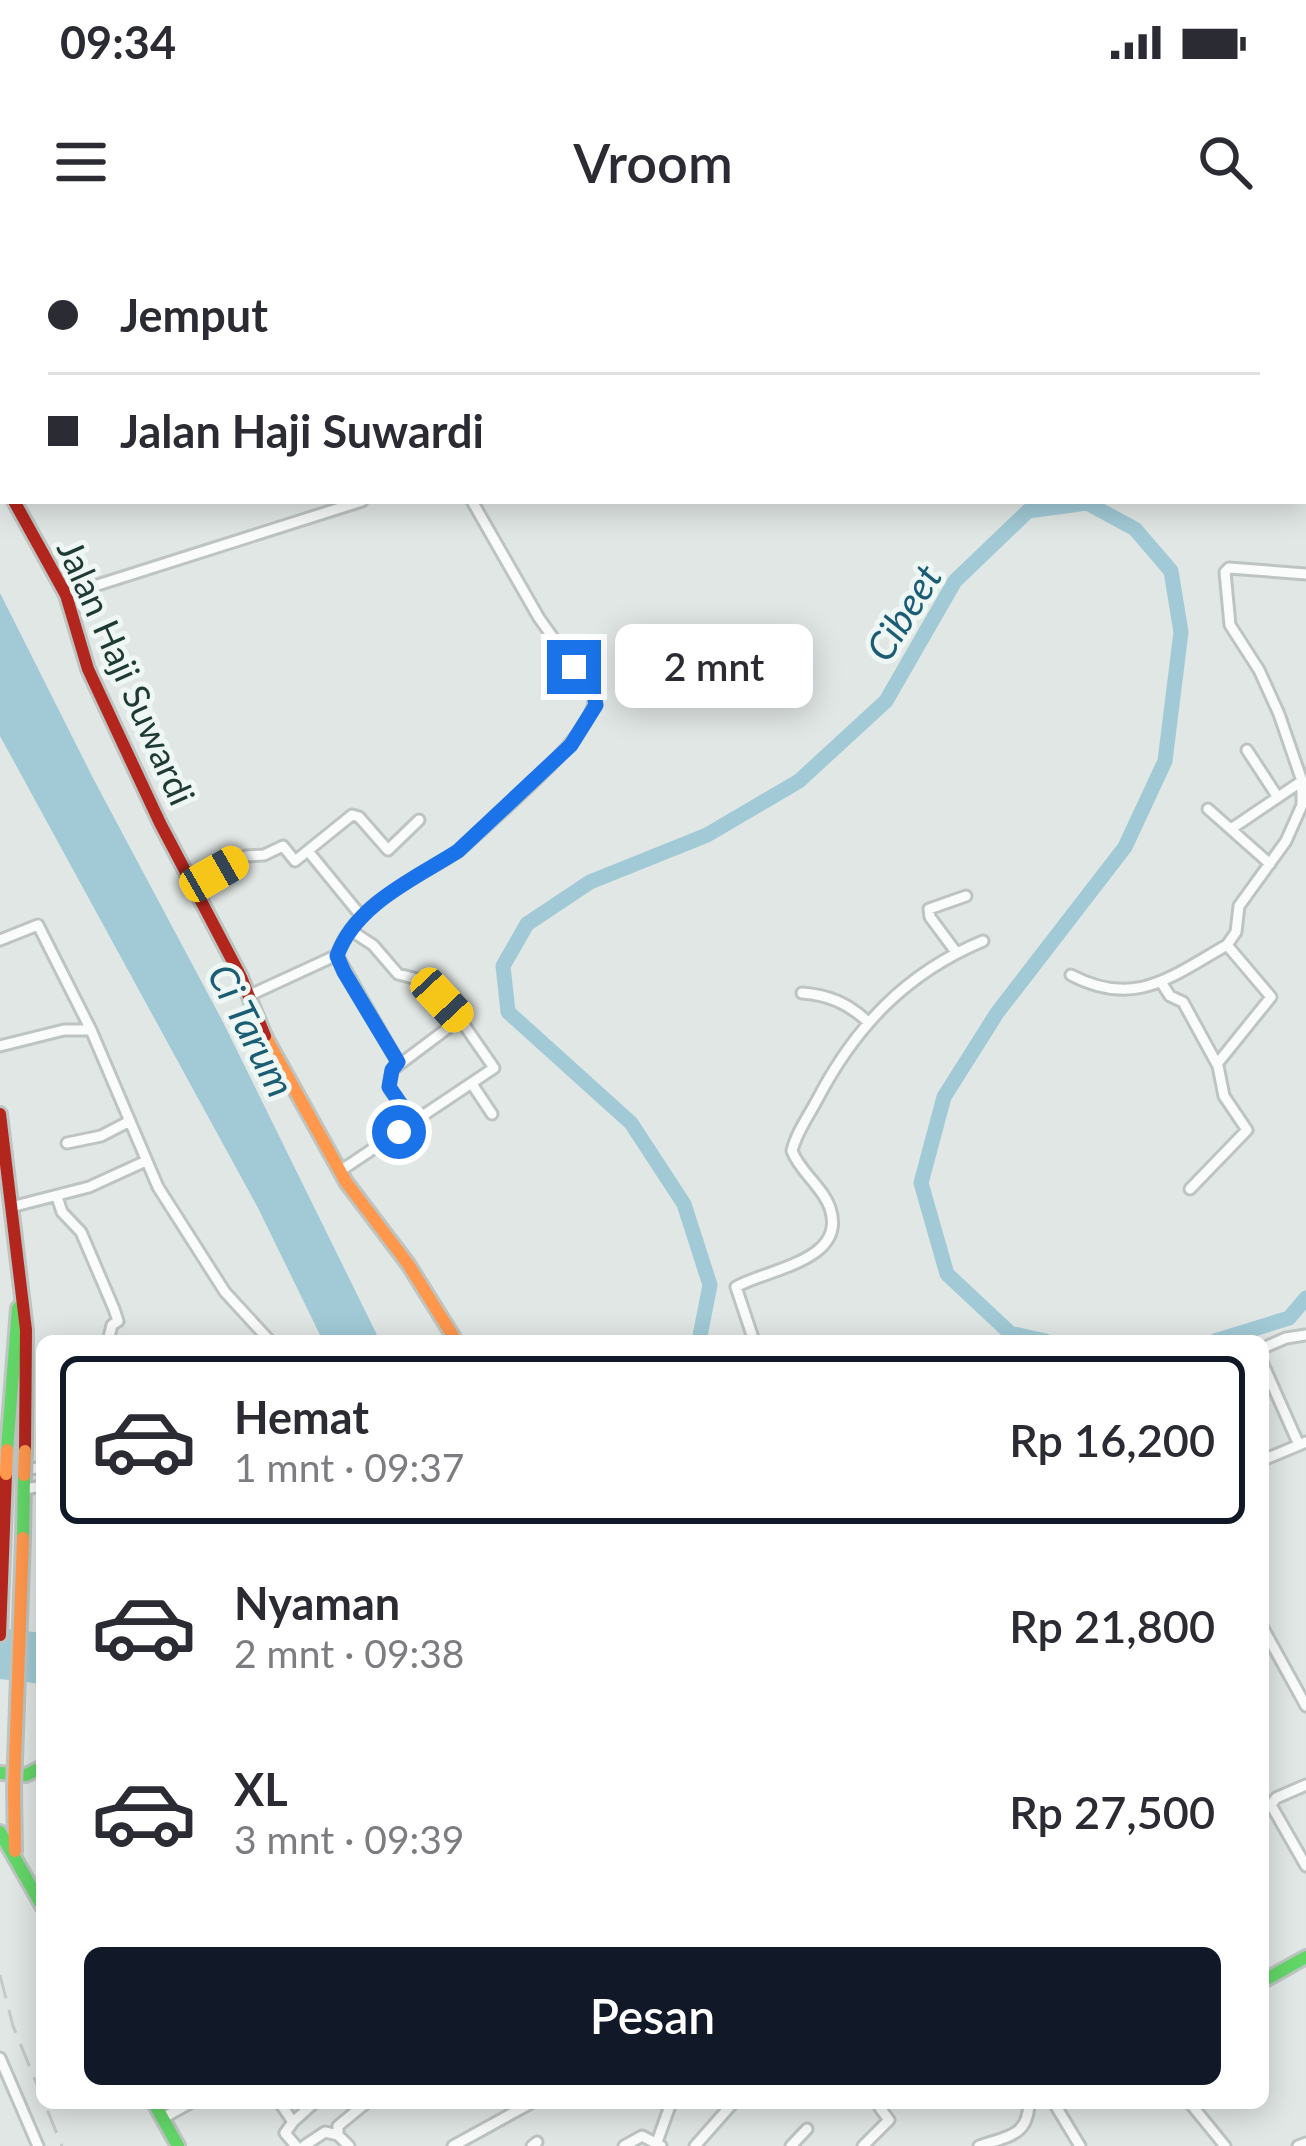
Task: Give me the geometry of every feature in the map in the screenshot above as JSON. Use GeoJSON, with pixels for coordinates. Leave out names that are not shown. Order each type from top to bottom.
{"type":"FeatureCollection","features":[{"type":"Feature","properties":{"kind":"street","name":"Jalan Haji Suwardi"},"geometry":{"type":"LineString","coordinates":[[16,504],[66,595],[88,669],[288,1082],[340,1171],[452,1335]]}},
{"type":"Feature","properties":{"kind":"street"},"geometry":{"type":"LineString","coordinates":[[66,595],[353,504]]}},
{"type":"Feature","properties":{"kind":"street"},"geometry":{"type":"LineString","coordinates":[[248,996],[337,956],[362,917],[458,851],[571,745],[592,716],[594,695],[515,581],[474,504]]}},
{"type":"Feature","properties":{"kind":"street"},"geometry":{"type":"LineString","coordinates":[[1071,975],[1106,989],[1140,990],[1227,945],[1236,932],[1239,906],[1300,816],[1302,781],[1259,670],[1230,625],[1225,572],[1229,568],[1306,574]]}},
{"type":"Feature","properties":{"kind":"street"},"geometry":{"type":"LineString","coordinates":[[1247,750],[1277,796]]}},
{"type":"Feature","properties":{"kind":"street"},"geometry":{"type":"LineString","coordinates":[[1231,829],[1302,781]]}},
{"type":"Feature","properties":{"kind":"street"},"geometry":{"type":"LineString","coordinates":[[1208,809],[1270,864]]}},
{"type":"Feature","properties":{"kind":"street"},"geometry":{"type":"LineString","coordinates":[[193,885],[246,856],[283,846],[295,861],[352,815],[387,850],[419,820]]}},
{"type":"Feature","properties":{"kind":"street"},"geometry":{"type":"LineString","coordinates":[[308,850],[362,917]]}},
{"type":"Feature","properties":{"kind":"street"},"geometry":{"type":"LineString","coordinates":[[956,952],[929,908],[966,896]]}},
{"type":"Feature","properties":{"kind":"street"},"geometry":{"type":"LineString","coordinates":[[0,940],[38,925],[91,1030],[146,1161],[213,1274],[265,1335]]}},
{"type":"Feature","properties":{"kind":"street"},"geometry":{"type":"LineString","coordinates":[[340,1171],[494,1068],[460,1018],[422,978],[398,974],[373,945],[350,930]]}},
{"type":"Feature","properties":{"kind":"street"},"geometry":{"type":"LineString","coordinates":[[752,1335],[736,1287],[820,1251],[830,1237],[830,1207],[792,1151],[828,1078],[867,1021],[893,994],[956,952],[983,940]]}},
{"type":"Feature","properties":{"kind":"street"},"geometry":{"type":"LineString","coordinates":[[1217,1064],[1270,997],[1227,945]]}},
{"type":"Feature","properties":{"kind":"street"},"geometry":{"type":"LineString","coordinates":[[337,956],[398,1062]]}},
{"type":"Feature","properties":{"kind":"street"},"geometry":{"type":"LineString","coordinates":[[1161,982],[1170,997],[1183,1002],[1217,1064],[1224,1096],[1247,1130],[1190,1189]]}},
{"type":"Feature","properties":{"kind":"street"},"geometry":{"type":"LineString","coordinates":[[802,992],[848,1004],[867,1021]]}},
{"type":"Feature","properties":{"kind":"street"},"geometry":{"type":"LineString","coordinates":[[413,1122],[389,1087],[392,1070],[460,1018]]}},
{"type":"Feature","properties":{"kind":"street"},"geometry":{"type":"LineString","coordinates":[[0,1046],[64,1030],[91,1030]]}},
{"type":"Feature","properties":{"kind":"street"},"geometry":{"type":"LineString","coordinates":[[472,1084],[492,1114]]}},
{"type":"Feature","properties":{"kind":"street"},"geometry":{"type":"LineString","coordinates":[[0,1114],[26,1330],[16,1858]]}},
{"type":"Feature","properties":{"kind":"street"},"geometry":{"type":"LineString","coordinates":[[67,1143],[101,1136],[128,1122]]}},
{"type":"Feature","properties":{"kind":"street"},"geometry":{"type":"LineString","coordinates":[[11,1207],[57,1197],[146,1161]]}},
{"type":"Feature","properties":{"kind":"street"},"geometry":{"type":"LineString","coordinates":[[57,1197],[81,1232],[114,1309],[118,1321],[109,1335]]}},
{"type":"Feature","properties":{"kind":"street"},"geometry":{"type":"LineString","coordinates":[[0,1635],[3,1472],[20,1300]]}},
{"type":"Feature","properties":{"kind":"street"},"geometry":{"type":"LineString","coordinates":[[1269,1345],[1306,1335]]}},
{"type":"Feature","properties":{"kind":"street"},"geometry":{"type":"LineString","coordinates":[[1269,1376],[1303,1443],[1269,1457]]}},
{"type":"Feature","properties":{"kind":"street"},"geometry":{"type":"LineString","coordinates":[[8,1429],[25,1428]]}},
{"type":"Feature","properties":{"kind":"street"},"geometry":{"type":"LineString","coordinates":[[3,1472],[36,1469]]}},
{"type":"Feature","properties":{"kind":"street"},"geometry":{"type":"LineString","coordinates":[[24,1482],[36,1485]]}},
{"type":"Feature","properties":{"kind":"street"},"geometry":{"type":"LineString","coordinates":[[1269,1639],[1306,1706]]}},
{"type":"Feature","properties":{"kind":"street"},"geometry":{"type":"LineString","coordinates":[[0,1773],[26,1775],[36,1768]]}},
{"type":"Feature","properties":{"kind":"street"},"geometry":{"type":"LineString","coordinates":[[1306,1785],[1271,1805],[1306,1866]]}},
{"type":"Feature","properties":{"kind":"street"},"geometry":{"type":"LineString","coordinates":[[0,1832],[36,1895]]}},
{"type":"Feature","properties":{"kind":"street"},"geometry":{"type":"LineString","coordinates":[[1269,1979],[1306,1957]]}},
{"type":"Feature","properties":{"kind":"street"},"geometry":{"type":"LineString","coordinates":[[0,2058],[38,2146]]}},
{"type":"Feature","properties":{"kind":"street"},"geometry":{"type":"LineString","coordinates":[[157,2109],[178,2146]]}},
{"type":"Feature","properties":{"kind":"street"},"geometry":{"type":"LineString","coordinates":[[163,2119],[180,2109]]}},
{"type":"Feature","properties":{"kind":"street"},"geometry":{"type":"LineString","coordinates":[[284,2109],[293,2122]]}},
{"type":"Feature","properties":{"kind":"street"},"geometry":{"type":"LineString","coordinates":[[307,2109],[284,2131],[300,2146],[325,2132],[338,2135],[349,2146]]}},
{"type":"Feature","properties":{"kind":"street"},"geometry":{"type":"LineString","coordinates":[[338,2135],[338,2126],[359,2109]]}},
{"type":"Feature","properties":{"kind":"street"},"geometry":{"type":"LineString","coordinates":[[453,2146],[520,2109]]}},
{"type":"Feature","properties":{"kind":"street"},"geometry":{"type":"LineString","coordinates":[[625,2146],[642,2135],[659,2144],[669,2109]]}},
{"type":"Feature","properties":{"kind":"street"},"geometry":{"type":"LineString","coordinates":[[695,2146],[728,2109]]}},
{"type":"Feature","properties":{"kind":"street"},"geometry":{"type":"LineString","coordinates":[[863,2146],[889,2120],[881,2109]]}},
{"type":"Feature","properties":{"kind":"street"},"geometry":{"type":"LineString","coordinates":[[980,2146],[1022,2129],[1029,2109]]}},
{"type":"Feature","properties":{"kind":"street"},"geometry":{"type":"LineString","coordinates":[[1058,2109],[1080,2146]]}},
{"type":"Feature","properties":{"kind":"street"},"geometry":{"type":"LineString","coordinates":[[1195,2109],[1225,2146]]}},
{"type":"Feature","properties":{"kind":"street"},"geometry":{"type":"LineString","coordinates":[[791,2146],[807,2128]]}},
{"type":"Feature","properties":{"kind":"water"},"geometry":{"type":"Polygon","coordinates":[[[0,593],[223,1022],[377,1335],[320,1335],[258,1208],[0,736],[0,593]]]}},
{"type":"Feature","properties":{"kind":"water"},"geometry":{"type":"Polygon","coordinates":[[[0,1628],[36,1632],[36,1683],[0,1679],[0,1628]]]}},
{"type":"Feature","properties":{"kind":"waterway","name":"Cibeet"},"geometry":{"type":"LineString","coordinates":[[700,1335],[710,1285],[684,1204],[631,1123],[508,1012],[503,966],[527,924],[590,882],[707,835],[799,781],[886,701],[955,581],[1028,511],[1080,504]]}},
{"type":"Feature","properties":{"kind":"waterway","name":"Cibeet"},"geometry":{"type":"LineString","coordinates":[[1019,1335],[1010,1333],[947,1274],[921,1183],[944,1097],[997,1013],[1125,847],[1165,761],[1181,632],[1171,571],[1135,529],[1089,504]]}},
{"type":"Feature","properties":{"kind":"waterway","name":"Cibeet"},"geometry":{"type":"LineString","coordinates":[[1234,1335],[1289,1318],[1306,1298]]}},
{"type":"Feature","properties":{"kind":"railway"},"geometry":{"type":"LineString","coordinates":[[0,1975],[13,2026],[36,2082]]}},
{"type":"Feature","properties":{"kind":"railway"},"geometry":{"type":"LineString","coordinates":[[47,2109],[62,2146]]}},
{"type":"Feature","properties":{"kind":"traffic: fast"},"geometry":{"type":"LineString","coordinates":[[7,1450],[18,1308]]}},
{"type":"Feature","properties":{"kind":"traffic: fast"},"geometry":{"type":"LineString","coordinates":[[23,1538],[24,1475]]}},
{"type":"Feature","properties":{"kind":"traffic: fast"},"geometry":{"type":"LineString","coordinates":[[0,1773],[26,1775],[36,1770]]}},
{"type":"Feature","properties":{"kind":"traffic: fast"},"geometry":{"type":"LineString","coordinates":[[0,1832],[36,1895]]}},
{"type":"Feature","properties":{"kind":"traffic: fast"},"geometry":{"type":"LineString","coordinates":[[1269,1978],[1306,1957]]}},
{"type":"Feature","properties":{"kind":"traffic: fast"},"geometry":{"type":"LineString","coordinates":[[157,2109],[178,2146]]}},
{"type":"Feature","properties":{"kind":"traffic: slow"},"geometry":{"type":"LineString","coordinates":[[265,1036],[346,1182],[408,1264],[452,1335]]}},
{"type":"Feature","properties":{"kind":"traffic: slow"},"geometry":{"type":"LineString","coordinates":[[6,1474],[7,1450]]}},
{"type":"Feature","properties":{"kind":"traffic: slow"},"geometry":{"type":"LineString","coordinates":[[24,1475],[25,1451]]}},
{"type":"Feature","properties":{"kind":"traffic: slow"},"geometry":{"type":"LineString","coordinates":[[14,1788],[23,1538]]}},
{"type":"Feature","properties":{"kind":"traffic: slow"},"geometry":{"type":"LineString","coordinates":[[14,1788],[15,1851]]}},
{"type":"Feature","properties":{"kind":"traffic: jam"},"geometry":{"type":"LineString","coordinates":[[16,504],[66,595],[88,669],[160,823],[241,977],[265,1036]]}},
{"type":"Feature","properties":{"kind":"traffic: jam"},"geometry":{"type":"LineString","coordinates":[[0,1114],[26,1330],[25,1451]]}},
{"type":"Feature","properties":{"kind":"traffic: jam"},"geometry":{"type":"LineString","coordinates":[[0,1635],[6,1474]]}},
{"type":"Feature","properties":{"kind":"route"},"geometry":{"type":"LineString","coordinates":[[399,1132],[413,1122],[389,1087],[398,1062],[344,972],[337,956],[341,944],[376,904],[452,856],[571,745],[596,705],[574,667]]}},
{"type":"Feature","properties":{"kind":"water label","name":"Ci Tarum"},"geometry":{"type":"Point","coordinates":[252,1030]}}]}
